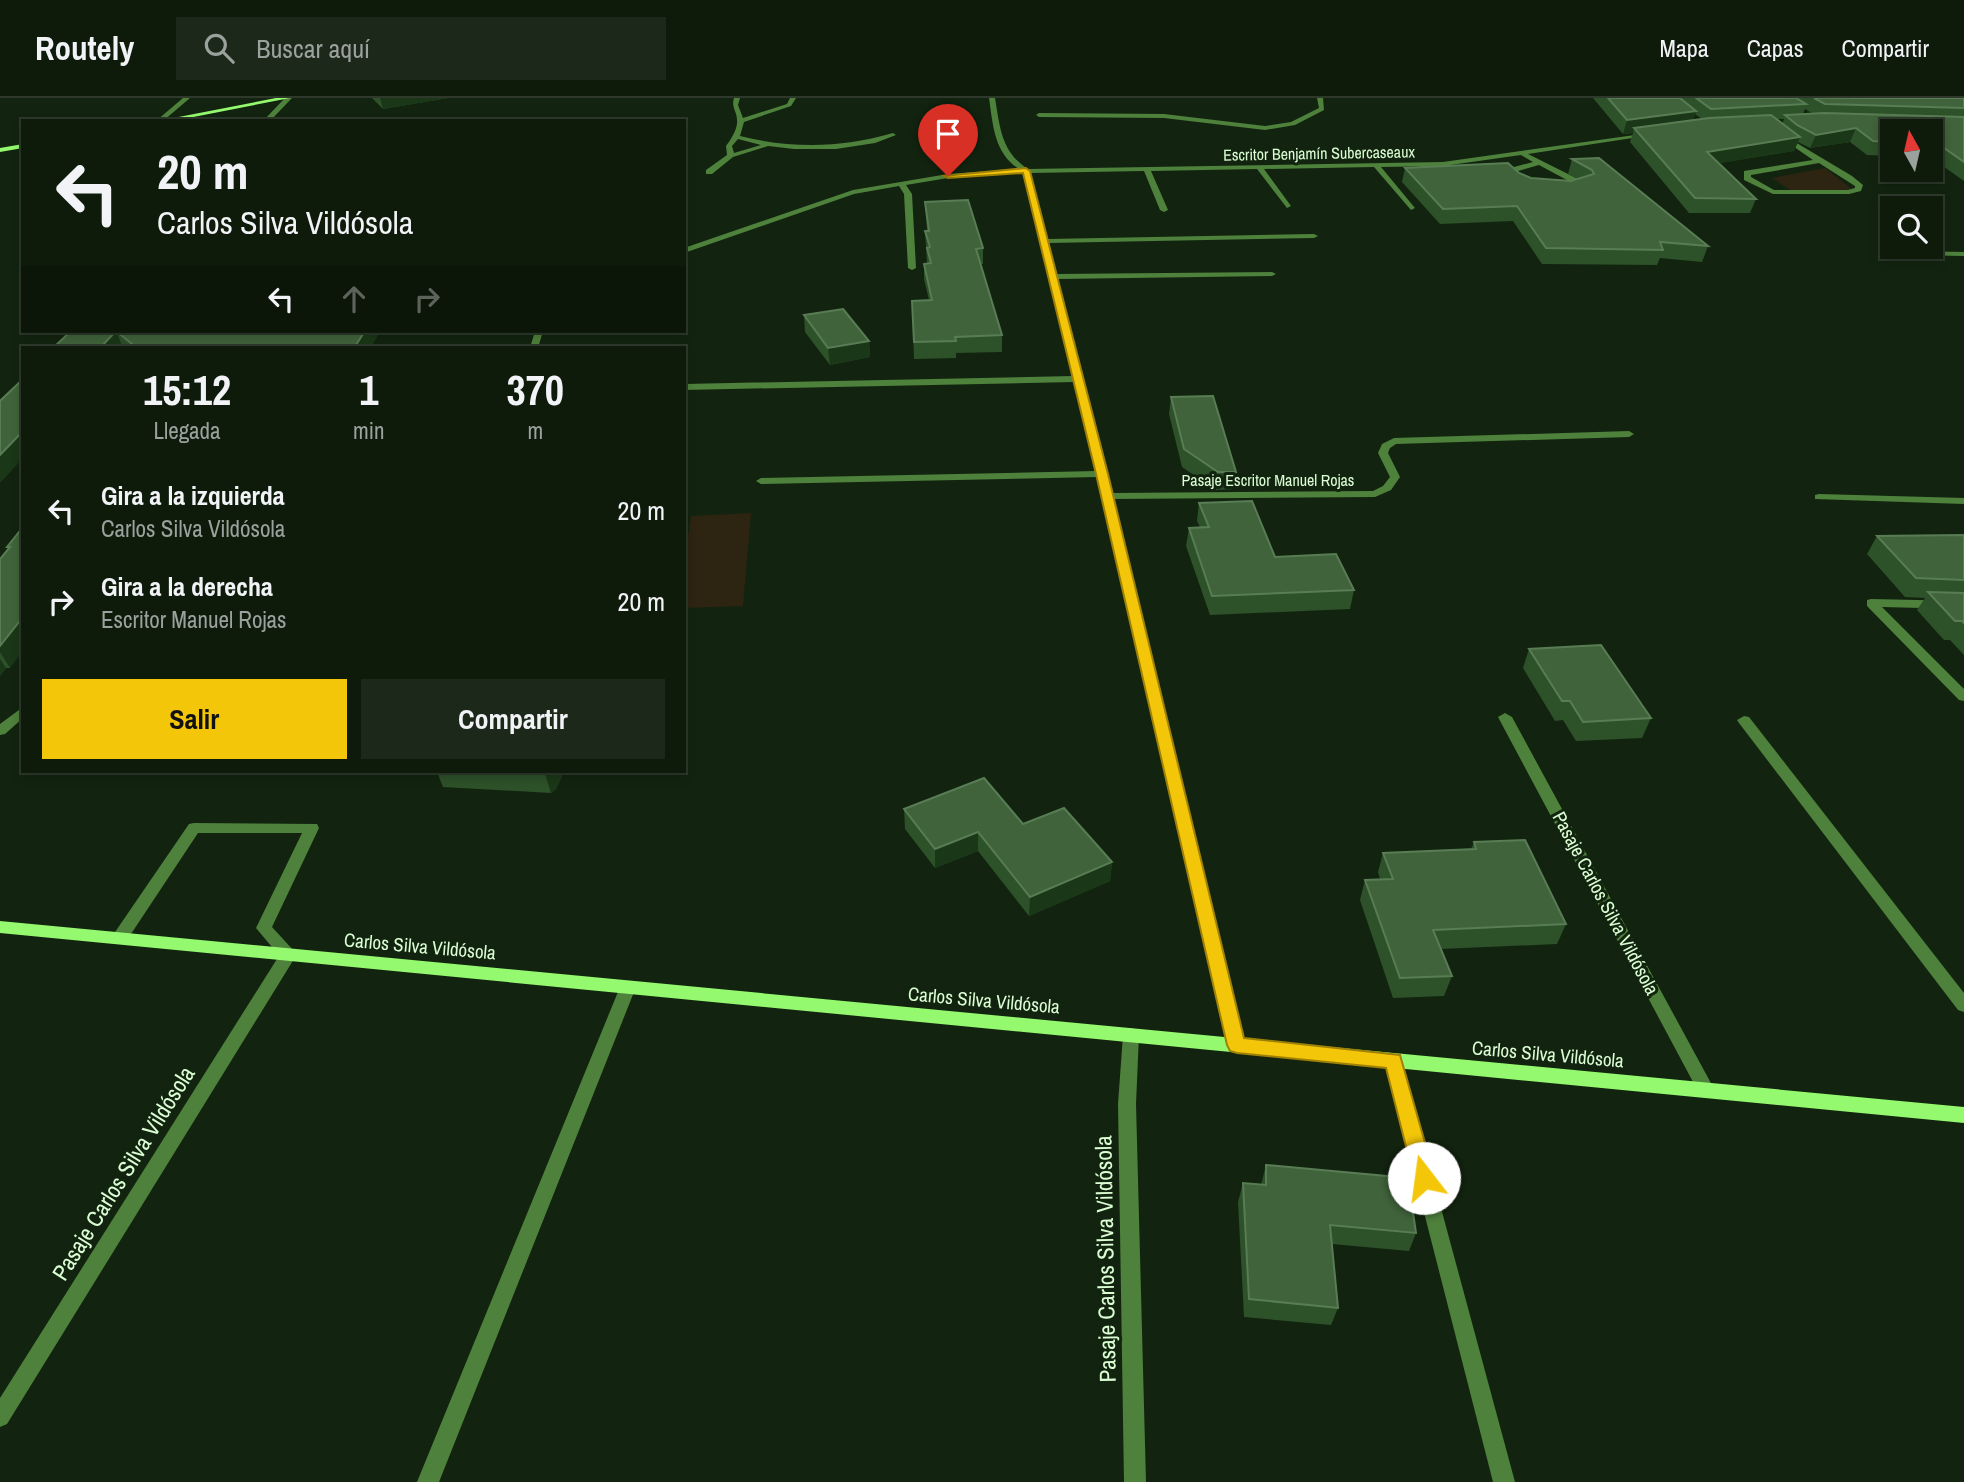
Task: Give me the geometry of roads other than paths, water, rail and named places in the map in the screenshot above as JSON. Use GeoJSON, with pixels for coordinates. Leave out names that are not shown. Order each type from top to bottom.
{"type":"FeatureCollection","features":[{"type":"Feature","properties":{"kind":"street"},"geometry":{"type":"LineString","coordinates":[[162,119],[187,98]]}},
{"type":"Feature","properties":{"kind":"street"},"geometry":{"type":"LineString","coordinates":[[171,119],[288,98]]}},
{"type":"Feature","properties":{"kind":"street"},"geometry":{"type":"LineString","coordinates":[[268,119],[288,98]]}},
{"type":"Feature","properties":{"kind":"street"},"geometry":{"type":"LineString","coordinates":[[731,156],[729,146],[736,137],[741,121],[734,105],[737,98]]}},
{"type":"Feature","properties":{"kind":"street"},"geometry":{"type":"LineString","coordinates":[[741,121],[789,105],[793,98]]}},
{"type":"Feature","properties":{"kind":"street"},"geometry":{"type":"LineString","coordinates":[[992,98],[1001,149],[1012,163],[1026,171],[1102,474],[1237,1045]]}},
{"type":"Feature","properties":{"kind":"street"},"geometry":{"type":"LineString","coordinates":[[1040,115],[1164,116],[1265,128],[1301,121],[1322,109],[1323,100],[1320,98]]}},
{"type":"Feature","properties":{"kind":"street"},"geometry":{"type":"LineString","coordinates":[[1777,132],[1787,142],[1823,160],[1844,172],[1859,185],[1858,189],[1765,190],[1745,175],[1753,171],[1823,160]]}},
{"type":"Feature","properties":{"kind":"street"},"geometry":{"type":"LineString","coordinates":[[709,172],[731,156],[765,146],[831,146],[869,142],[893,135]]}},
{"type":"Feature","properties":{"kind":"street","name":"Escritor Benjamín Subercaseaux"},"geometry":{"type":"LineString","coordinates":[[686,250],[853,192],[983,172],[1443,164],[1524,155],[1653,135]]}},
{"type":"Feature","properties":{"kind":"street"},"geometry":{"type":"LineString","coordinates":[[736,137],[765,146]]}},
{"type":"Feature","properties":{"kind":"street"},"geometry":{"type":"LineString","coordinates":[[0,150],[21,146]]}},
{"type":"Feature","properties":{"kind":"street"},"geometry":{"type":"LineString","coordinates":[[1524,155],[1583,187],[1572,190]]}},
{"type":"Feature","properties":{"kind":"street"},"geometry":{"type":"LineString","coordinates":[[1519,184],[1506,172],[1539,163]]}},
{"type":"Feature","properties":{"kind":"street"},"geometry":{"type":"LineString","coordinates":[[1377,167],[1411,208]]}},
{"type":"Feature","properties":{"kind":"street"},"geometry":{"type":"LineString","coordinates":[[1260,169],[1287,206]]}},
{"type":"Feature","properties":{"kind":"street"},"geometry":{"type":"LineString","coordinates":[[1147,170],[1164,210]]}},
{"type":"Feature","properties":{"kind":"street"},"geometry":{"type":"LineString","coordinates":[[901,183],[908,194],[912,268]]}},
{"type":"Feature","properties":{"kind":"street"},"geometry":{"type":"LineString","coordinates":[[1044,241],[1314,236]]}},
{"type":"Feature","properties":{"kind":"street"},"geometry":{"type":"LineString","coordinates":[[1943,254],[1964,254]]}},
{"type":"Feature","properties":{"kind":"street"},"geometry":{"type":"LineString","coordinates":[[1053,277],[1272,274]]}},
{"type":"Feature","properties":{"kind":"street"},"geometry":{"type":"LineString","coordinates":[[686,387],[1078,379]]}},
{"type":"Feature","properties":{"kind":"street","name":"Pasaje Escritor Manuel Rojas"},"geometry":{"type":"LineString","coordinates":[[1107,496],[1376,494],[1387,488],[1395,477],[1383,453],[1386,446],[1394,442],[1629,434]]}},
{"type":"Feature","properties":{"kind":"street"},"geometry":{"type":"LineString","coordinates":[[761,481],[1102,474]]}},
{"type":"Feature","properties":{"kind":"street"},"geometry":{"type":"LineString","coordinates":[[1819,497],[1964,501]]}},
{"type":"Feature","properties":{"kind":"street"},"geometry":{"type":"LineString","coordinates":[[1964,605],[1871,603],[1964,696]]}},
{"type":"Feature","properties":{"kind":"street"},"geometry":{"type":"LineString","coordinates":[[0,732],[21,713]]}},
{"type":"Feature","properties":{"kind":"street","name":"Pasaje Carlos Silva Vildósola"},"geometry":{"type":"LineString","coordinates":[[1505,717],[1706,1090]]}},
{"type":"Feature","properties":{"kind":"street"},"geometry":{"type":"LineString","coordinates":[[1744,720],[1964,1004]]}},
{"type":"Feature","properties":{"kind":"street"},"geometry":{"type":"LineString","coordinates":[[119,939],[194,828],[312,828],[264,928],[288,955]]}},
{"type":"Feature","properties":{"kind":"street","name":"Carlos Silva Vildósola"},"geometry":{"type":"LineString","coordinates":[[0,927],[1964,1115]]}},
{"type":"Feature","properties":{"kind":"street","name":"Pasaje Carlos Silva Vildósola"},"geometry":{"type":"LineString","coordinates":[[0,1418],[288,955]]}},
{"type":"Feature","properties":{"kind":"street"},"geometry":{"type":"LineString","coordinates":[[428,1482],[628,987]]}},
{"type":"Feature","properties":{"kind":"street","name":"Pasaje Carlos Silva Vildósola"},"geometry":{"type":"LineString","coordinates":[[1131,1035],[1127,1104],[1135,1482]]}},
{"type":"Feature","properties":{"kind":"street"},"geometry":{"type":"LineString","coordinates":[[1394,1060],[1504,1482]]}}]}
